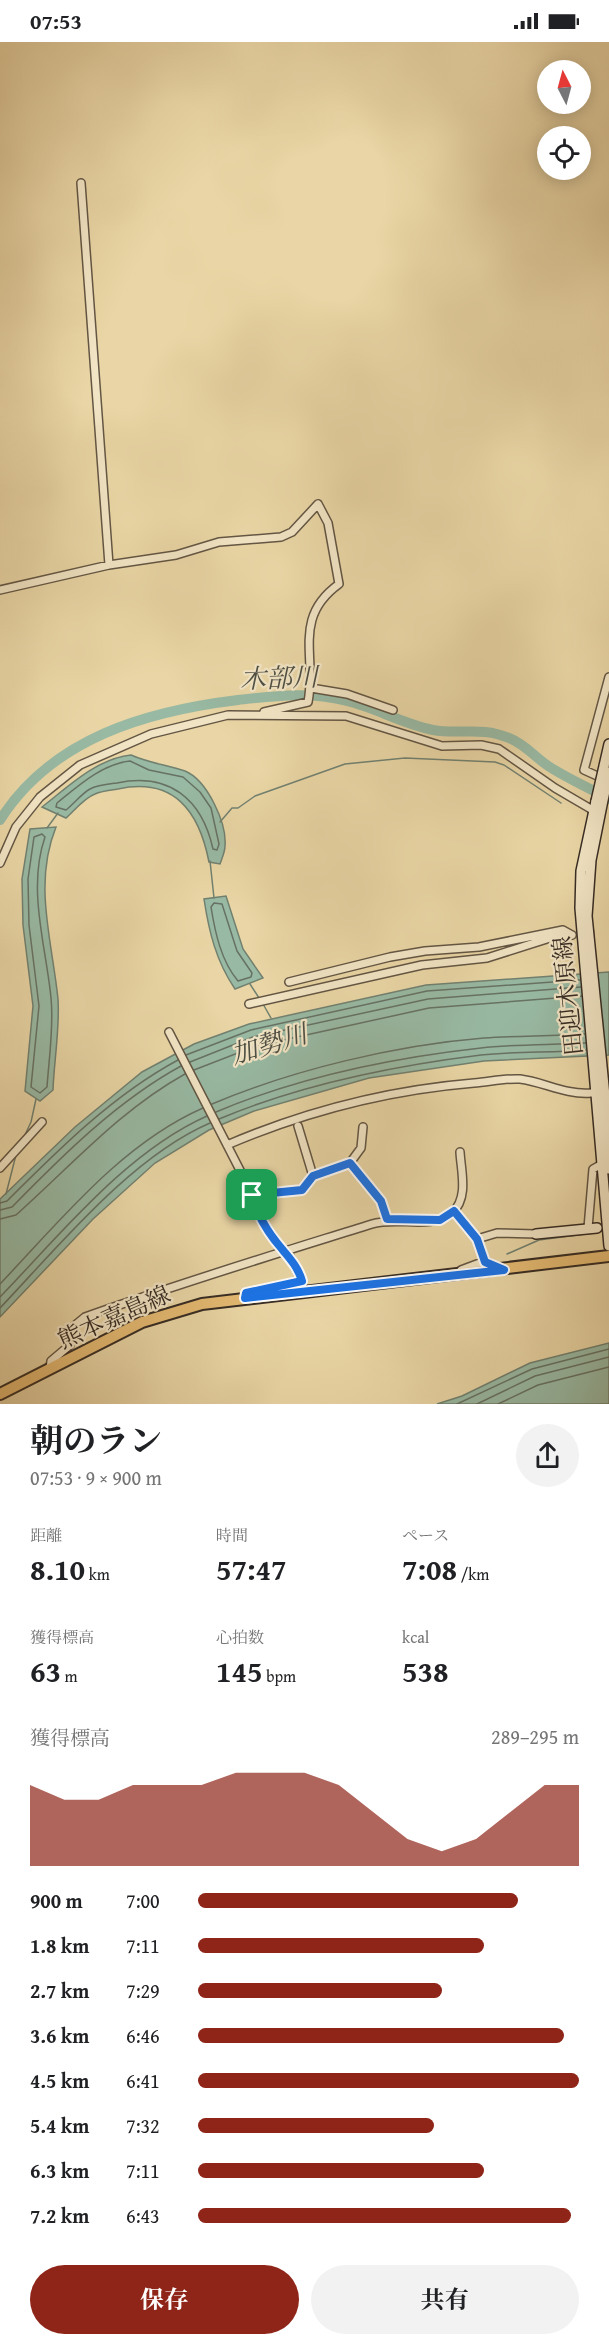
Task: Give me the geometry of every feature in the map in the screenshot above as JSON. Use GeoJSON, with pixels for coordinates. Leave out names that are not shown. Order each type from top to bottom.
{"type":"FeatureCollection","features":[{"type":"Feature","properties":{"kind":"main road","name":"田迎木原線"},"geometry":{"type":"LineString","coordinates":[[609,744],[607,769],[594,834],[587,896],[588,968],[607,1167],[609,1246]]}},
{"type":"Feature","properties":{"kind":"main road"},"geometry":{"type":"LineString","coordinates":[[598,808],[609,819]]}},
{"type":"Feature","properties":{"kind":"main road"},"geometry":{"type":"LineString","coordinates":[[536,1234],[593,1228]]}},
{"type":"Feature","properties":{"kind":"main road","name":"熊本嘉島線"},"geometry":{"type":"LineString","coordinates":[[0,1394],[151,1318],[202,1304],[609,1257]]}},
{"type":"Feature","properties":{"kind":"street"},"geometry":{"type":"LineString","coordinates":[[81,183],[108,565]]}},
{"type":"Feature","properties":{"kind":"street"},"geometry":{"type":"LineString","coordinates":[[0,590],[108,565],[176,555],[219,542],[281,537],[292,532],[318,504],[328,523],[339,584],[326,593],[310,622],[308,702],[252,714],[201,721],[151,734],[80,765],[40,797],[16,827],[0,863]]}},
{"type":"Feature","properties":{"kind":"street"},"geometry":{"type":"LineString","coordinates":[[609,677],[584,770],[609,781]]}},
{"type":"Feature","properties":{"kind":"street"},"geometry":{"type":"LineString","coordinates":[[310,690],[347,694],[393,710]]}},
{"type":"Feature","properties":{"kind":"street"},"geometry":{"type":"LineString","coordinates":[[252,714],[346,716],[442,746],[481,745],[499,749],[555,788],[598,808]]}},
{"type":"Feature","properties":{"kind":"street"},"geometry":{"type":"LineString","coordinates":[[249,1004],[422,965],[487,958],[550,938],[572,935],[563,930],[479,947],[424,951],[289,982]]}},
{"type":"Feature","properties":{"kind":"street"},"geometry":{"type":"LineString","coordinates":[[169,1032],[264,1223],[284,1252],[289,1255],[302,1281],[246,1293],[245,1298]]}},
{"type":"Feature","properties":{"kind":"street"},"geometry":{"type":"LineString","coordinates":[[227,1145],[275,1125],[314,1113],[444,1086],[520,1079],[576,1094],[591,1093]]}},
{"type":"Feature","properties":{"kind":"street"},"geometry":{"type":"LineString","coordinates":[[0,1168],[42,1122]]}},
{"type":"Feature","properties":{"kind":"street"},"geometry":{"type":"LineString","coordinates":[[298,1126],[313,1176]]}},
{"type":"Feature","properties":{"kind":"street"},"geometry":{"type":"LineString","coordinates":[[252,1195],[302,1190],[313,1176],[350,1163],[361,1148],[363,1127]]}},
{"type":"Feature","properties":{"kind":"street"},"geometry":{"type":"LineString","coordinates":[[50,1368],[51,1361],[70,1345],[74,1326],[85,1317],[167,1287],[387,1219],[440,1220],[454,1211],[463,1194],[460,1152]]}},
{"type":"Feature","properties":{"kind":"street"},"geometry":{"type":"LineString","coordinates":[[350,1163],[381,1201],[387,1219]]}},
{"type":"Feature","properties":{"kind":"street"},"geometry":{"type":"LineString","coordinates":[[593,1228],[593,1169],[607,1167]]}},
{"type":"Feature","properties":{"kind":"street"},"geometry":{"type":"LineString","coordinates":[[454,1211],[477,1239],[485,1262]]}},
{"type":"Feature","properties":{"kind":"street"},"geometry":{"type":"LineString","coordinates":[[477,1239],[496,1233],[536,1234]]}},
{"type":"Feature","properties":{"kind":"street"},"geometry":{"type":"LineString","coordinates":[[446,1275],[485,1262],[504,1270]]}},
{"type":"Feature","properties":{"kind":"water"},"geometry":{"type":"Polygon","coordinates":[[[131,755],[185,771],[201,783],[214,803],[223,826],[225,848],[220,864],[209,862],[205,844],[191,813],[169,793],[154,788],[138,787],[97,793],[66,818],[42,807],[95,768],[106,762],[131,755]]]}},
{"type":"Feature","properties":{"kind":"water"},"geometry":{"type":"Polygon","coordinates":[[[56,827],[49,848],[45,891],[58,999],[58,1033],[53,1090],[40,1101],[25,1091],[33,1006],[23,925],[22,879],[30,829],[56,827]]]}},
{"type":"Feature","properties":{"kind":"water"},"geometry":{"type":"Polygon","coordinates":[[[226,896],[243,949],[263,978],[235,989],[214,946],[204,899],[226,896]]]}},
{"type":"Feature","properties":{"kind":"water","name":"加勢川"},"geometry":{"type":"Polygon","coordinates":[[[609,972],[609,1055],[484,1061],[369,1078],[254,1111],[209,1130],[155,1163],[93,1219],[0,1317],[0,1199],[75,1127],[142,1072],[194,1044],[249,1024],[426,985],[609,972]]]}},
{"type":"Feature","properties":{"kind":"water"},"geometry":{"type":"Polygon","coordinates":[[[609,1343],[609,1404],[437,1404],[462,1396],[530,1363],[609,1343]]]}},
{"type":"Feature","properties":{"kind":"waterway","name":"木部川"},"geometry":{"type":"LineString","coordinates":[[0,820],[21,792],[46,768],[74,749],[104,733],[136,721],[204,705],[293,695],[320,696],[347,701],[433,730],[499,734],[515,741],[553,769],[609,799]]}},
{"type":"Feature","properties":{"kind":"waterway"},"geometry":{"type":"LineString","coordinates":[[220,822],[232,808],[238,808],[255,796],[345,764],[405,758],[495,762],[504,765],[561,803]]}},
{"type":"Feature","properties":{"kind":"waterway"},"geometry":{"type":"LineString","coordinates":[[47,828],[58,813]]}},
{"type":"Feature","properties":{"kind":"waterway"},"geometry":{"type":"LineString","coordinates":[[210,861],[214,898]]}},
{"type":"Feature","properties":{"kind":"waterway"},"geometry":{"type":"LineString","coordinates":[[250,984],[259,998]]}},
{"type":"Feature","properties":{"kind":"waterway","name":"加勢川"},"geometry":{"type":"LineString","coordinates":[[263,1004],[271,1018]]}},
{"type":"Feature","properties":{"kind":"waterway"},"geometry":{"type":"LineString","coordinates":[[24,1137],[31,1122],[36,1099]]}},
{"type":"Feature","properties":{"kind":"waterway"},"geometry":{"type":"LineString","coordinates":[[6,1194],[16,1155]]}},
{"type":"Feature","properties":{"kind":"waterway"},"geometry":{"type":"LineString","coordinates":[[507,1254],[539,1240],[593,1233]]}},
{"type":"Feature","properties":{"kind":"tunnel"},"geometry":{"type":"LineString","coordinates":[[572,935],[595,933]]}},
{"type":"Feature","properties":{"kind":"route"},"geometry":{"type":"LineString","coordinates":[[350,1163],[381,1201],[387,1219],[440,1220],[454,1211],[477,1239],[485,1262],[504,1270],[245,1298],[246,1293],[302,1281],[289,1255],[284,1252],[264,1223],[255,1207],[252,1195],[302,1190],[313,1176],[350,1163]]}}]}
